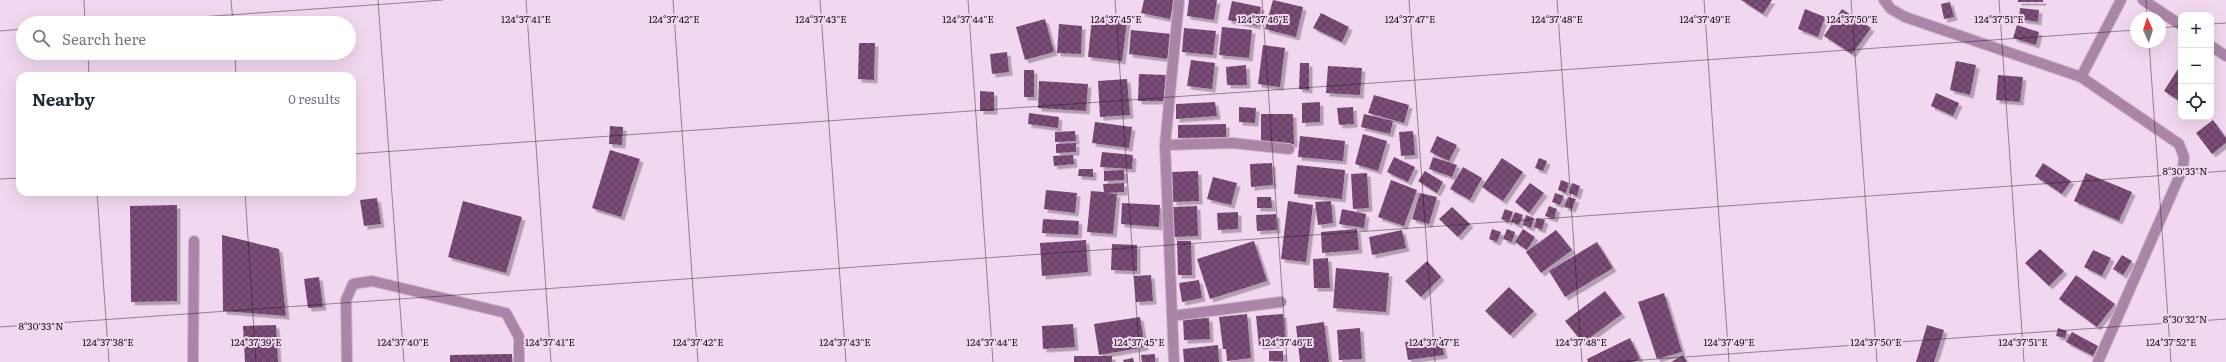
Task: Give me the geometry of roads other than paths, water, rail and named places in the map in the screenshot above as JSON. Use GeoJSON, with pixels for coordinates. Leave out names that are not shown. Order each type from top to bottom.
{"type":"FeatureCollection","features":[{"type":"Feature","properties":{"kind":"street"},"geometry":{"type":"LineString","coordinates":[[1174,362],[1165,145],[1180,0]]}},
{"type":"Feature","properties":{"kind":"street"},"geometry":{"type":"LineString","coordinates":[[1884,0],[1891,9],[1905,17],[2081,77],[2179,144],[2184,157],[2183,168],[2098,362]]}},
{"type":"Feature","properties":{"kind":"street"},"geometry":{"type":"LineString","coordinates":[[2081,77],[2121,0]]}},
{"type":"Feature","properties":{"kind":"street"},"geometry":{"type":"LineString","coordinates":[[2143,0],[2178,23]]}},
{"type":"Feature","properties":{"kind":"street"},"geometry":{"type":"LineString","coordinates":[[2214,48],[2226,56]]}},
{"type":"Feature","properties":{"kind":"street"},"geometry":{"type":"LineString","coordinates":[[1165,145],[1239,143],[1289,149]]}},
{"type":"Feature","properties":{"kind":"street"},"geometry":{"type":"LineString","coordinates":[[193,362],[194,241]]}},
{"type":"Feature","properties":{"kind":"street"},"geometry":{"type":"LineString","coordinates":[[347,362],[346,300],[353,284],[372,281],[506,313],[519,337],[519,362]]}},
{"type":"Feature","properties":{"kind":"street"},"geometry":{"type":"LineString","coordinates":[[1172,316],[1281,302]]}}]}
